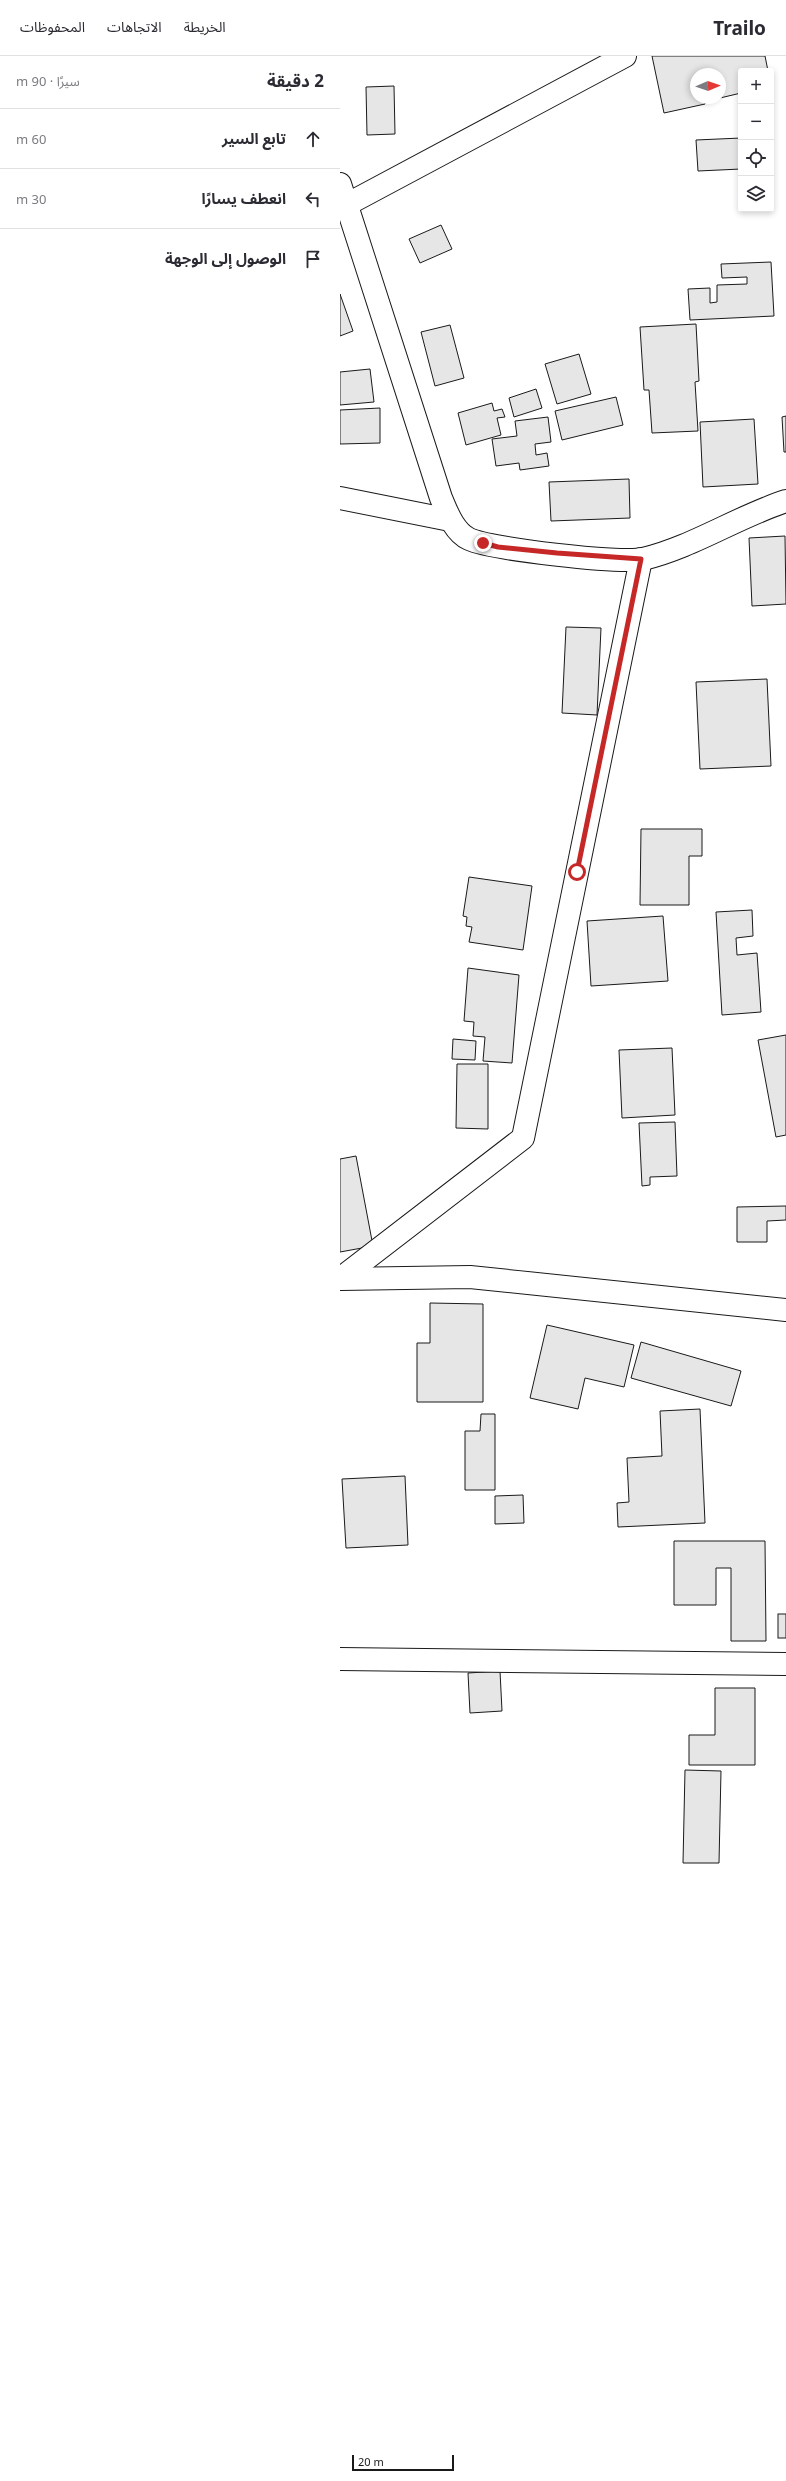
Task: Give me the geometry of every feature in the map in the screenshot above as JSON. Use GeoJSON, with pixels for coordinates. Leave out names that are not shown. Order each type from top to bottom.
{"type":"FeatureCollection","features":[{"type":"Feature","properties":{"kind":"street"},"geometry":{"type":"LineString","coordinates":[[625,56],[343,194],[441,498],[450,520],[468,539],[498,547],[616,559],[641,559],[668,551],[786,501]]}},
{"type":"Feature","properties":{"kind":"street"},"geometry":{"type":"LineString","coordinates":[[340,498],[450,520]]}},
{"type":"Feature","properties":{"kind":"street"},"geometry":{"type":"LineString","coordinates":[[340,1279],[523,1138],[641,559]]}},
{"type":"Feature","properties":{"kind":"street"},"geometry":{"type":"LineString","coordinates":[[340,1279],[470,1277],[786,1310]]}},
{"type":"Feature","properties":{"kind":"street"},"geometry":{"type":"LineString","coordinates":[[340,1659],[786,1664]]}},
{"type":"Feature","properties":{"kind":"building"},"geometry":{"type":"Polygon","coordinates":[[[652,56],[765,56],[767,68],[738,68],[738,94],[726,97],[726,68],[690,68],[690,104],[705,104],[664,113],[652,56]]]}},
{"type":"Feature","properties":{"kind":"building"},"geometry":{"type":"Polygon","coordinates":[[[394,86],[395,134],[367,135],[366,87],[394,86]]]}},
{"type":"Feature","properties":{"kind":"building"},"geometry":{"type":"Polygon","coordinates":[[[738,138],[738,169],[698,171],[696,140],[738,138]]]}},
{"type":"Feature","properties":{"kind":"building"},"geometry":{"type":"Polygon","coordinates":[[[441,225],[452,249],[420,263],[409,239],[441,225]]]}},
{"type":"Feature","properties":{"kind":"building"},"geometry":{"type":"Polygon","coordinates":[[[771,262],[774,316],[690,320],[688,289],[710,288],[710,303],[717,302],[717,285],[747,284],[747,277],[722,278],[721,264],[771,262]]]}},
{"type":"Feature","properties":{"kind":"building"},"geometry":{"type":"Polygon","coordinates":[[[340,294],[353,331],[340,336],[340,294]]]}},
{"type":"Feature","properties":{"kind":"building"},"geometry":{"type":"Polygon","coordinates":[[[696,324],[699,381],[695,382],[698,431],[652,433],[649,390],[644,390],[640,327],[696,324]]]}},
{"type":"Feature","properties":{"kind":"building"},"geometry":{"type":"Polygon","coordinates":[[[450,325],[464,378],[435,386],[421,332],[450,325]]]}},
{"type":"Feature","properties":{"kind":"building"},"geometry":{"type":"Polygon","coordinates":[[[579,354],[591,394],[557,404],[545,364],[579,354]]]}},
{"type":"Feature","properties":{"kind":"building"},"geometry":{"type":"Polygon","coordinates":[[[370,369],[374,402],[340,405],[340,372],[370,369]]]}},
{"type":"Feature","properties":{"kind":"building"},"geometry":{"type":"Polygon","coordinates":[[[536,389],[542,408],[514,417],[509,398],[536,389]]]}},
{"type":"Feature","properties":{"kind":"building"},"geometry":{"type":"Polygon","coordinates":[[[616,397],[623,425],[562,440],[555,411],[616,397]]]}},
{"type":"Feature","properties":{"kind":"building"},"geometry":{"type":"Polygon","coordinates":[[[492,403],[494,411],[502,409],[505,417],[497,418],[501,435],[466,445],[458,413],[492,403]]]}},
{"type":"Feature","properties":{"kind":"building"},"geometry":{"type":"Polygon","coordinates":[[[380,408],[380,443],[340,444],[340,410],[380,408]]]}},
{"type":"Feature","properties":{"kind":"building"},"geometry":{"type":"Polygon","coordinates":[[[786,416],[786,452],[784,452],[782,417],[786,416]]]}},
{"type":"Feature","properties":{"kind":"building"},"geometry":{"type":"Polygon","coordinates":[[[548,417],[551,442],[535,444],[536,455],[547,453],[549,466],[520,470],[519,463],[496,466],[492,439],[517,436],[515,421],[548,417]]]}},
{"type":"Feature","properties":{"kind":"building"},"geometry":{"type":"Polygon","coordinates":[[[754,419],[758,484],[703,487],[700,422],[754,419]]]}},
{"type":"Feature","properties":{"kind":"building"},"geometry":{"type":"Polygon","coordinates":[[[629,479],[630,518],[551,521],[549,482],[629,479]]]}},
{"type":"Feature","properties":{"kind":"building"},"geometry":{"type":"Polygon","coordinates":[[[785,536],[786,604],[752,606],[749,538],[785,536]]]}},
{"type":"Feature","properties":{"kind":"building"},"geometry":{"type":"Polygon","coordinates":[[[566,627],[601,628],[597,715],[562,713],[566,627]]]}},
{"type":"Feature","properties":{"kind":"building"},"geometry":{"type":"Polygon","coordinates":[[[767,679],[771,766],[700,769],[696,682],[767,679]]]}},
{"type":"Feature","properties":{"kind":"building"},"geometry":{"type":"Polygon","coordinates":[[[641,829],[702,829],[702,856],[689,856],[689,905],[640,905],[641,829]]]}},
{"type":"Feature","properties":{"kind":"building"},"geometry":{"type":"Polygon","coordinates":[[[469,877],[532,886],[523,950],[469,942],[472,927],[466,926],[467,917],[463,916],[469,877]]]}},
{"type":"Feature","properties":{"kind":"building"},"geometry":{"type":"Polygon","coordinates":[[[752,910],[753,936],[736,938],[737,955],[757,953],[761,1012],[722,1015],[716,912],[752,910]]]}},
{"type":"Feature","properties":{"kind":"building"},"geometry":{"type":"Polygon","coordinates":[[[663,916],[668,981],[591,986],[587,921],[663,916]]]}},
{"type":"Feature","properties":{"kind":"building"},"geometry":{"type":"Polygon","coordinates":[[[468,968],[519,975],[512,1063],[483,1061],[485,1037],[473,1036],[474,1022],[464,1021],[468,968]]]}},
{"type":"Feature","properties":{"kind":"building"},"geometry":{"type":"Polygon","coordinates":[[[786,1035],[786,1135],[776,1137],[758,1040],[786,1035]]]}},
{"type":"Feature","properties":{"kind":"building"},"geometry":{"type":"Polygon","coordinates":[[[453,1039],[476,1041],[475,1060],[452,1059],[453,1039]]]}},
{"type":"Feature","properties":{"kind":"building"},"geometry":{"type":"Polygon","coordinates":[[[672,1048],[675,1115],[622,1118],[619,1050],[672,1048]]]}},
{"type":"Feature","properties":{"kind":"building"},"geometry":{"type":"Polygon","coordinates":[[[457,1064],[488,1064],[488,1129],[456,1128],[457,1064]]]}},
{"type":"Feature","properties":{"kind":"building"},"geometry":{"type":"Polygon","coordinates":[[[675,1122],[677,1176],[650,1177],[650,1185],[642,1186],[639,1123],[675,1122]]]}},
{"type":"Feature","properties":{"kind":"building"},"geometry":{"type":"Polygon","coordinates":[[[356,1156],[373,1246],[340,1252],[340,1159],[356,1156]]]}},
{"type":"Feature","properties":{"kind":"building"},"geometry":{"type":"Polygon","coordinates":[[[786,1206],[786,1220],[767,1221],[767,1242],[737,1242],[737,1207],[786,1206]]]}},
{"type":"Feature","properties":{"kind":"building"},"geometry":{"type":"Polygon","coordinates":[[[430,1303],[483,1304],[483,1402],[417,1402],[417,1343],[430,1343],[430,1303]]]}},
{"type":"Feature","properties":{"kind":"building"},"geometry":{"type":"Polygon","coordinates":[[[547,1325],[634,1345],[624,1387],[585,1378],[578,1409],[530,1398],[547,1325]]]}},
{"type":"Feature","properties":{"kind":"building"},"geometry":{"type":"Polygon","coordinates":[[[641,1342],[741,1371],[731,1406],[631,1378],[641,1342]]]}},
{"type":"Feature","properties":{"kind":"building"},"geometry":{"type":"Polygon","coordinates":[[[700,1409],[705,1523],[618,1527],[617,1503],[629,1502],[627,1458],[662,1456],[660,1411],[700,1409]]]}},
{"type":"Feature","properties":{"kind":"building"},"geometry":{"type":"Polygon","coordinates":[[[481,1414],[495,1414],[495,1490],[465,1490],[465,1431],[480,1431],[481,1414]]]}},
{"type":"Feature","properties":{"kind":"building"},"geometry":{"type":"Polygon","coordinates":[[[405,1476],[408,1545],[346,1548],[342,1479],[405,1476]]]}},
{"type":"Feature","properties":{"kind":"building"},"geometry":{"type":"Polygon","coordinates":[[[523,1495],[524,1523],[495,1524],[495,1496],[523,1495]]]}},
{"type":"Feature","properties":{"kind":"building"},"geometry":{"type":"Polygon","coordinates":[[[674,1541],[765,1541],[766,1641],[731,1641],[731,1568],[716,1568],[716,1605],[674,1605],[674,1541]]]}},
{"type":"Feature","properties":{"kind":"building"},"geometry":{"type":"Polygon","coordinates":[[[778,1614],[786,1614],[786,1638],[778,1638],[778,1614]]]}},
{"type":"Feature","properties":{"kind":"building"},"geometry":{"type":"Polygon","coordinates":[[[500,1671],[502,1711],[470,1713],[468,1673],[500,1671]]]}},
{"type":"Feature","properties":{"kind":"building"},"geometry":{"type":"Polygon","coordinates":[[[715,1688],[755,1688],[755,1765],[689,1765],[689,1735],[715,1735],[715,1688]]]}},
{"type":"Feature","properties":{"kind":"building"},"geometry":{"type":"Polygon","coordinates":[[[685,1770],[721,1771],[719,1863],[683,1863],[685,1770]]]}},
{"type":"Feature","properties":{"kind":"route"},"geometry":{"type":"LineString","coordinates":[[483,543],[498,547],[616,559],[641,559],[577,872]]}}]}
